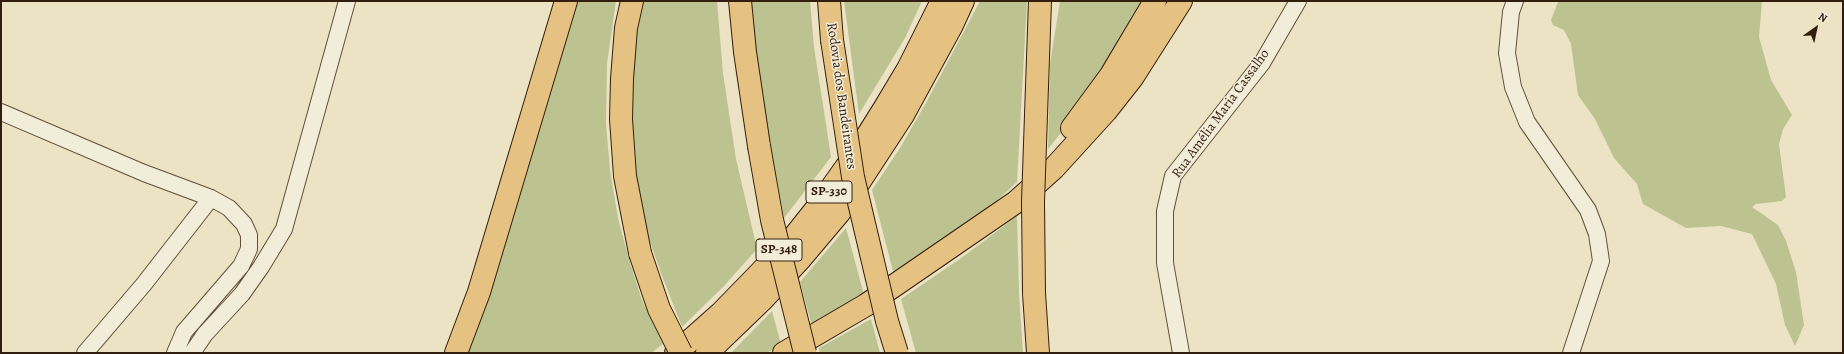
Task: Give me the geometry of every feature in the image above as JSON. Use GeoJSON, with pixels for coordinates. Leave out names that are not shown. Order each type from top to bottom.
{"type":"FeatureCollection","features":[{"type":"Feature","properties":{"kind":"highway"},"geometry":{"type":"LineString","coordinates":[[456,353],[479,292],[566,1]]}},
{"type":"Feature","properties":{"kind":"highway"},"geometry":{"type":"LineString","coordinates":[[632,1],[625,43],[622,79],[621,119],[625,176],[640,253],[659,309],[681,353]]}},
{"type":"Feature","properties":{"kind":"highway","name":"SP-348"},"geometry":{"type":"LineString","coordinates":[[740,1],[745,52],[772,220],[805,353]]}},
{"type":"Feature","properties":{"kind":"highway","name":"Rodovia dos Bandeirantes"},"geometry":{"type":"LineString","coordinates":[[829,1],[832,40],[853,177],[887,321],[897,353]]}},
{"type":"Feature","properties":{"kind":"highway","name":"SP-330"},"geometry":{"type":"LineString","coordinates":[[676,353],[721,313],[759,274],[793,238],[820,204],[857,152],[884,109],[908,69],[942,1]]}},
{"type":"Feature","properties":{"kind":"highway","name":"SP-330"},"geometry":{"type":"LineString","coordinates":[[707,353],[769,293],[839,213],[903,115],[964,1]]}},
{"type":"Feature","properties":{"kind":"highway"},"geometry":{"type":"LineString","coordinates":[[1038,353],[1034,293],[1032,202],[1040,1]]}},
{"type":"Feature","properties":{"kind":"highway"},"geometry":{"type":"LineString","coordinates":[[1037,83],[1049,1]]}},
{"type":"Feature","properties":{"kind":"highway"},"geometry":{"type":"LineString","coordinates":[[960,241],[1024,184],[1061,142],[1089,107],[1111,75],[1155,1]]}},
{"type":"Feature","properties":{"kind":"highway"},"geometry":{"type":"LineString","coordinates":[[784,353],[866,305],[1016,202],[1054,168],[1132,78],[1181,1]]}},
{"type":"Feature","properties":{"kind":"street"},"geometry":{"type":"LineString","coordinates":[[192,353],[205,334],[246,289],[262,267],[284,229],[347,1]]}},
{"type":"Feature","properties":{"kind":"street","name":"Rua Amélia Maria Cassalho"},"geometry":{"type":"LineString","coordinates":[[1181,353],[1165,263],[1166,211],[1173,176],[1262,62],[1298,1]]}},
{"type":"Feature","properties":{"kind":"street"},"geometry":{"type":"LineString","coordinates":[[1515,1],[1511,12],[1507,53],[1513,87],[1527,122],[1588,210],[1597,234],[1600,261],[1571,353]]}},
{"type":"Feature","properties":{"kind":"street"},"geometry":{"type":"LineString","coordinates":[[1,112],[144,173],[211,198],[229,208],[244,224],[249,235],[249,249],[242,266],[184,332],[175,353]]}},
{"type":"Feature","properties":{"kind":"street"},"geometry":{"type":"LineString","coordinates":[[85,353],[144,284],[211,198]]}},
{"type":"Feature","properties":{"kind":"green space"},"geometry":{"type":"Polygon","coordinates":[[[576,1],[616,1],[607,64],[606,124],[610,170],[618,218],[628,256],[642,300],[663,344],[651,353],[465,353],[576,1]]]}},
{"type":"Feature","properties":{"kind":"green space"},"geometry":{"type":"Polygon","coordinates":[[[642,1],[717,1],[723,73],[736,159],[757,249],[724,286],[682,327],[648,236],[639,197],[634,161],[631,130],[633,62],[642,1]]]}},
{"type":"Feature","properties":{"kind":"green space"},"geometry":{"type":"Polygon","coordinates":[[[750,1],[810,1],[814,47],[831,157],[784,218],[758,79],[750,1]]]}},
{"type":"Feature","properties":{"kind":"green space"},"geometry":{"type":"Polygon","coordinates":[[[844,1],[922,1],[905,38],[859,114],[844,1]]]}},
{"type":"Feature","properties":{"kind":"green space"},"geometry":{"type":"Polygon","coordinates":[[[980,1],[1027,1],[1017,182],[961,230],[894,275],[872,190],[900,148],[927,101],[980,1]]]}},
{"type":"Feature","properties":{"kind":"green space"},"geometry":{"type":"Polygon","coordinates":[[[1060,1],[1147,1],[1068,124],[1048,149],[1050,64],[1060,1]]]}},
{"type":"Feature","properties":{"kind":"green space"},"geometry":{"type":"Polygon","coordinates":[[[1762,1],[1759,37],[1771,80],[1792,115],[1783,129],[1779,144],[1786,197],[1782,201],[1756,204],[1752,207],[1778,225],[1786,241],[1796,272],[1804,325],[1795,346],[1785,325],[1776,284],[1752,234],[1721,226],[1686,228],[1643,204],[1637,184],[1614,158],[1595,119],[1578,95],[1571,44],[1564,30],[1553,25],[1551,20],[1558,2],[1762,1]]]}},
{"type":"Feature","properties":{"kind":"green space"},"geometry":{"type":"Polygon","coordinates":[[[1017,216],[1019,293],[1023,353],[916,353],[901,299],[964,256],[1017,216]]]}},
{"type":"Feature","properties":{"kind":"green space"},"geometry":{"type":"Polygon","coordinates":[[[846,228],[864,295],[812,326],[800,282],[846,228]]]}},
{"type":"Feature","properties":{"kind":"green space"},"geometry":{"type":"Polygon","coordinates":[[[772,311],[781,344],[767,353],[731,353],[772,311]]]}},
{"type":"Feature","properties":{"kind":"green space"},"geometry":{"type":"Polygon","coordinates":[[[871,319],[880,353],[820,353],[819,348],[871,319]]]}}]}
